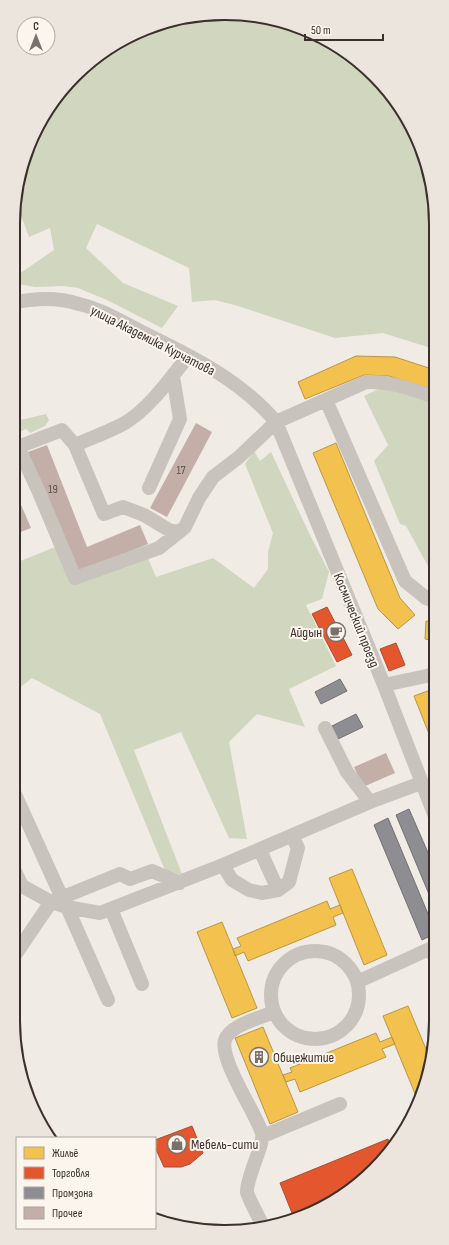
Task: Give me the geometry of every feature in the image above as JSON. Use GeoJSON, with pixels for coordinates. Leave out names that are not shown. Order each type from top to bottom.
{"type":"FeatureCollection","features":[{"type":"Feature","properties":{"kind":"street","name":"улица Академика Курчатова"},"geometry":{"type":"LineString","coordinates":[[20,302],[45,299],[63,300],[79,304],[109,316],[215,371],[242,390],[276,422]]}},
{"type":"Feature","properties":{"kind":"street"},"geometry":{"type":"LineString","coordinates":[[75,445],[122,424],[139,413],[173,376],[188,356]]}},
{"type":"Feature","properties":{"kind":"street"},"geometry":{"type":"LineString","coordinates":[[149,488],[180,419],[173,376]]}},
{"type":"Feature","properties":{"kind":"street"},"geometry":{"type":"LineString","coordinates":[[20,451],[75,578],[159,548],[185,527],[199,498],[213,477],[251,446],[276,422],[366,382],[392,383],[429,395]]}},
{"type":"Feature","properties":{"kind":"street"},"geometry":{"type":"LineString","coordinates":[[326,400],[405,580],[429,599]]}},
{"type":"Feature","properties":{"kind":"street","name":"Космический проезд"},"geometry":{"type":"LineString","coordinates":[[276,422],[384,685],[429,802]]}},
{"type":"Feature","properties":{"kind":"street"},"geometry":{"type":"LineString","coordinates":[[20,446],[62,430],[75,445],[104,514],[123,507],[144,515],[169,530],[178,532]]}},
{"type":"Feature","properties":{"kind":"street"},"geometry":{"type":"LineString","coordinates":[[384,685],[429,675]]}},
{"type":"Feature","properties":{"kind":"street"},"geometry":{"type":"LineString","coordinates":[[325,728],[347,772],[370,802]]}},
{"type":"Feature","properties":{"kind":"street"},"geometry":{"type":"LineString","coordinates":[[20,882],[22,886],[60,902],[100,914],[260,850],[370,802],[421,783]]}},
{"type":"Feature","properties":{"kind":"street"},"geometry":{"type":"LineString","coordinates":[[20,807],[60,902],[108,1000]]}},
{"type":"Feature","properties":{"kind":"street"},"geometry":{"type":"LineString","coordinates":[[223,865],[232,880],[249,890],[262,893],[278,890],[289,882],[295,864],[298,848],[292,836]]}},
{"type":"Feature","properties":{"kind":"street"},"geometry":{"type":"LineString","coordinates":[[260,850],[278,890]]}},
{"type":"Feature","properties":{"kind":"street"},"geometry":{"type":"LineString","coordinates":[[20,949],[60,902],[120,874],[130,879],[152,871],[180,883]]}},
{"type":"Feature","properties":{"kind":"street"},"geometry":{"type":"LineString","coordinates":[[111,909],[142,984]]}},
{"type":"Feature","properties":{"kind":"street"},"geometry":{"type":"LineString","coordinates":[[357,982],[429,949]]}},
{"type":"Feature","properties":{"kind":"street"},"geometry":{"type":"LineString","coordinates":[[313,951],[328,952],[340,959],[350,969],[357,982],[359,996],[356,1011],[348,1023],[337,1033],[323,1038],[308,1038],[294,1034],[282,1025],[274,1012],[271,999],[272,984],[277,971],[287,960],[299,953],[313,951]]}},
{"type":"Feature","properties":{"kind":"street"},"geometry":{"type":"LineString","coordinates":[[261,1221],[247,1192],[262,1136],[256,1118],[228,1062],[224,1043],[228,1034],[234,1028],[274,1012]]}},
{"type":"Feature","properties":{"kind":"street"},"geometry":{"type":"LineString","coordinates":[[262,1136],[340,1104]]}},
{"type":"Feature","properties":{"kind":"green space"},"geometry":{"type":"Polygon","coordinates":[[[211,20],[238,20],[277,27],[315,41],[327,47],[349,62],[369,80],[387,100],[402,122],[408,134],[422,172],[429,211],[429,347],[383,333],[335,338],[238,306],[215,300],[192,302],[189,268],[97,224],[86,248],[123,283],[178,306],[162,328],[107,300],[78,288],[63,286],[35,287],[20,284],[20,273],[54,250],[50,228],[29,237],[20,211],[27,172],[36,146],[47,122],[62,100],[80,80],[100,62],[122,47],[134,41],[159,31],[185,24],[211,20]]]}},
{"type":"Feature","properties":{"kind":"green space"},"geometry":{"type":"Polygon","coordinates":[[[381,388],[429,400],[429,567],[406,526],[400,524],[374,461],[388,445],[364,396],[381,388]]]}},
{"type":"Feature","properties":{"kind":"green space"},"geometry":{"type":"Polygon","coordinates":[[[46,414],[49,420],[45,426],[30,433],[26,429],[20,432],[20,420],[46,414]]]}},
{"type":"Feature","properties":{"kind":"green space"},"geometry":{"type":"Polygon","coordinates":[[[254,451],[260,461],[271,452],[329,572],[322,599],[306,605],[336,666],[289,689],[305,727],[257,714],[229,742],[247,839],[229,838],[181,732],[134,750],[182,874],[167,875],[100,714],[32,678],[20,687],[20,561],[55,547],[147,556],[156,577],[213,558],[254,588],[268,569],[268,552],[273,533],[245,464],[254,451]]]}},
{"type":"Feature","properties":{"kind":"building: Жильё"},"geometry":{"type":"Polygon","coordinates":[[[356,356],[395,357],[429,368],[429,388],[389,376],[364,375],[305,399],[298,382],[356,356]]]}},
{"type":"Feature","properties":{"kind":"building: Жильё"},"geometry":{"type":"Polygon","coordinates":[[[336,443],[400,598],[415,615],[398,629],[378,609],[313,453],[336,443]]]}},
{"type":"Feature","properties":{"kind":"building: Жильё"},"geometry":{"type":"Polygon","coordinates":[[[426,621],[429,621],[429,640],[425,639],[426,621]]]}},
{"type":"Feature","properties":{"kind":"building: Жильё"},"geometry":{"type":"Polygon","coordinates":[[[429,690],[429,734],[414,696],[429,690]]]}},
{"type":"Feature","properties":{"kind":"building: Жильё"},"geometry":{"type":"Polygon","coordinates":[[[352,869],[387,955],[364,965],[329,878],[352,869]]]}},
{"type":"Feature","properties":{"kind":"building: Жильё"},"geometry":{"type":"Polygon","coordinates":[[[327,901],[330,909],[340,905],[343,913],[333,917],[336,925],[248,961],[244,952],[235,956],[233,949],[241,946],[237,938],[327,901]]]}},
{"type":"Feature","properties":{"kind":"building: Жильё"},"geometry":{"type":"Polygon","coordinates":[[[222,922],[257,1008],[232,1018],[197,932],[222,922]]]}},
{"type":"Feature","properties":{"kind":"building: Жильё"},"geometry":{"type":"Polygon","coordinates":[[[408,1006],[427,1050],[422,1073],[415,1094],[383,1016],[408,1006]]]}},
{"type":"Feature","properties":{"kind":"building: Жильё","name":"Общежитие"},"geometry":{"type":"Polygon","coordinates":[[[263,1027],[298,1112],[270,1124],[235,1038],[263,1027]]]}},
{"type":"Feature","properties":{"kind":"building: Жильё","name":"Общежитие"},"geometry":{"type":"Polygon","coordinates":[[[376,1033],[380,1042],[392,1037],[395,1044],[382,1049],[386,1057],[300,1092],[295,1079],[286,1082],[283,1075],[292,1072],[290,1068],[376,1033]]]}},
{"type":"Feature","properties":{"kind":"building: Торговля"},"geometry":{"type":"Polygon","coordinates":[[[327,607],[352,655],[337,662],[312,614],[327,607]]]}},
{"type":"Feature","properties":{"kind":"building: Торговля"},"geometry":{"type":"Polygon","coordinates":[[[396,643],[405,665],[389,671],[380,649],[396,643]]]}},
{"type":"Feature","properties":{"kind":"building: Торговля","name":"Мебель-сити"},"geometry":{"type":"Polygon","coordinates":[[[192,1126],[203,1153],[190,1164],[181,1167],[164,1167],[156,1149],[156,1140],[192,1126]]]}},
{"type":"Feature","properties":{"kind":"building: Торговля"},"geometry":{"type":"Polygon","coordinates":[[[388,1139],[389,1142],[387,1145],[369,1165],[349,1183],[327,1198],[303,1209],[292,1213],[280,1183],[388,1139]]]}},
{"type":"Feature","properties":{"kind":"building: Промзона"},"geometry":{"type":"Polygon","coordinates":[[[340,679],[347,691],[321,704],[315,692],[340,679]]]}},
{"type":"Feature","properties":{"kind":"building: Промзона"},"geometry":{"type":"Polygon","coordinates":[[[356,714],[363,727],[336,740],[330,727],[356,714]]]}},
{"type":"Feature","properties":{"kind":"building: Промзона"},"geometry":{"type":"Polygon","coordinates":[[[409,809],[429,855],[429,894],[396,815],[409,809]]]}},
{"type":"Feature","properties":{"kind":"building: Промзона"},"geometry":{"type":"Polygon","coordinates":[[[388,818],[429,916],[429,936],[422,940],[374,825],[388,818]]]}},
{"type":"Feature","properties":{"kind":"building: Прочее"},"geometry":{"type":"Polygon","coordinates":[[[196,423],[212,432],[167,517],[150,508],[196,423]]]}},
{"type":"Feature","properties":{"kind":"building: Прочее"},"geometry":{"type":"Polygon","coordinates":[[[47,445],[87,547],[140,525],[148,544],[76,573],[28,452],[47,445]]]}},
{"type":"Feature","properties":{"kind":"building: Прочее"},"geometry":{"type":"Polygon","coordinates":[[[20,502],[31,528],[20,532],[20,502]]]}},
{"type":"Feature","properties":{"kind":"building: Прочее"},"geometry":{"type":"Polygon","coordinates":[[[386,753],[395,773],[363,787],[354,767],[386,753]]]}},
{"type":"Feature","properties":{"kind":"place","name":"Айдын"},"geometry":{"type":"Point","coordinates":[336,632]}},
{"type":"Feature","properties":{"kind":"place","name":"Общежитие"},"geometry":{"type":"Point","coordinates":[259,1057]}},
{"type":"Feature","properties":{"kind":"place","name":"Мебель-сити"},"geometry":{"type":"Point","coordinates":[177,1144]}}]}
